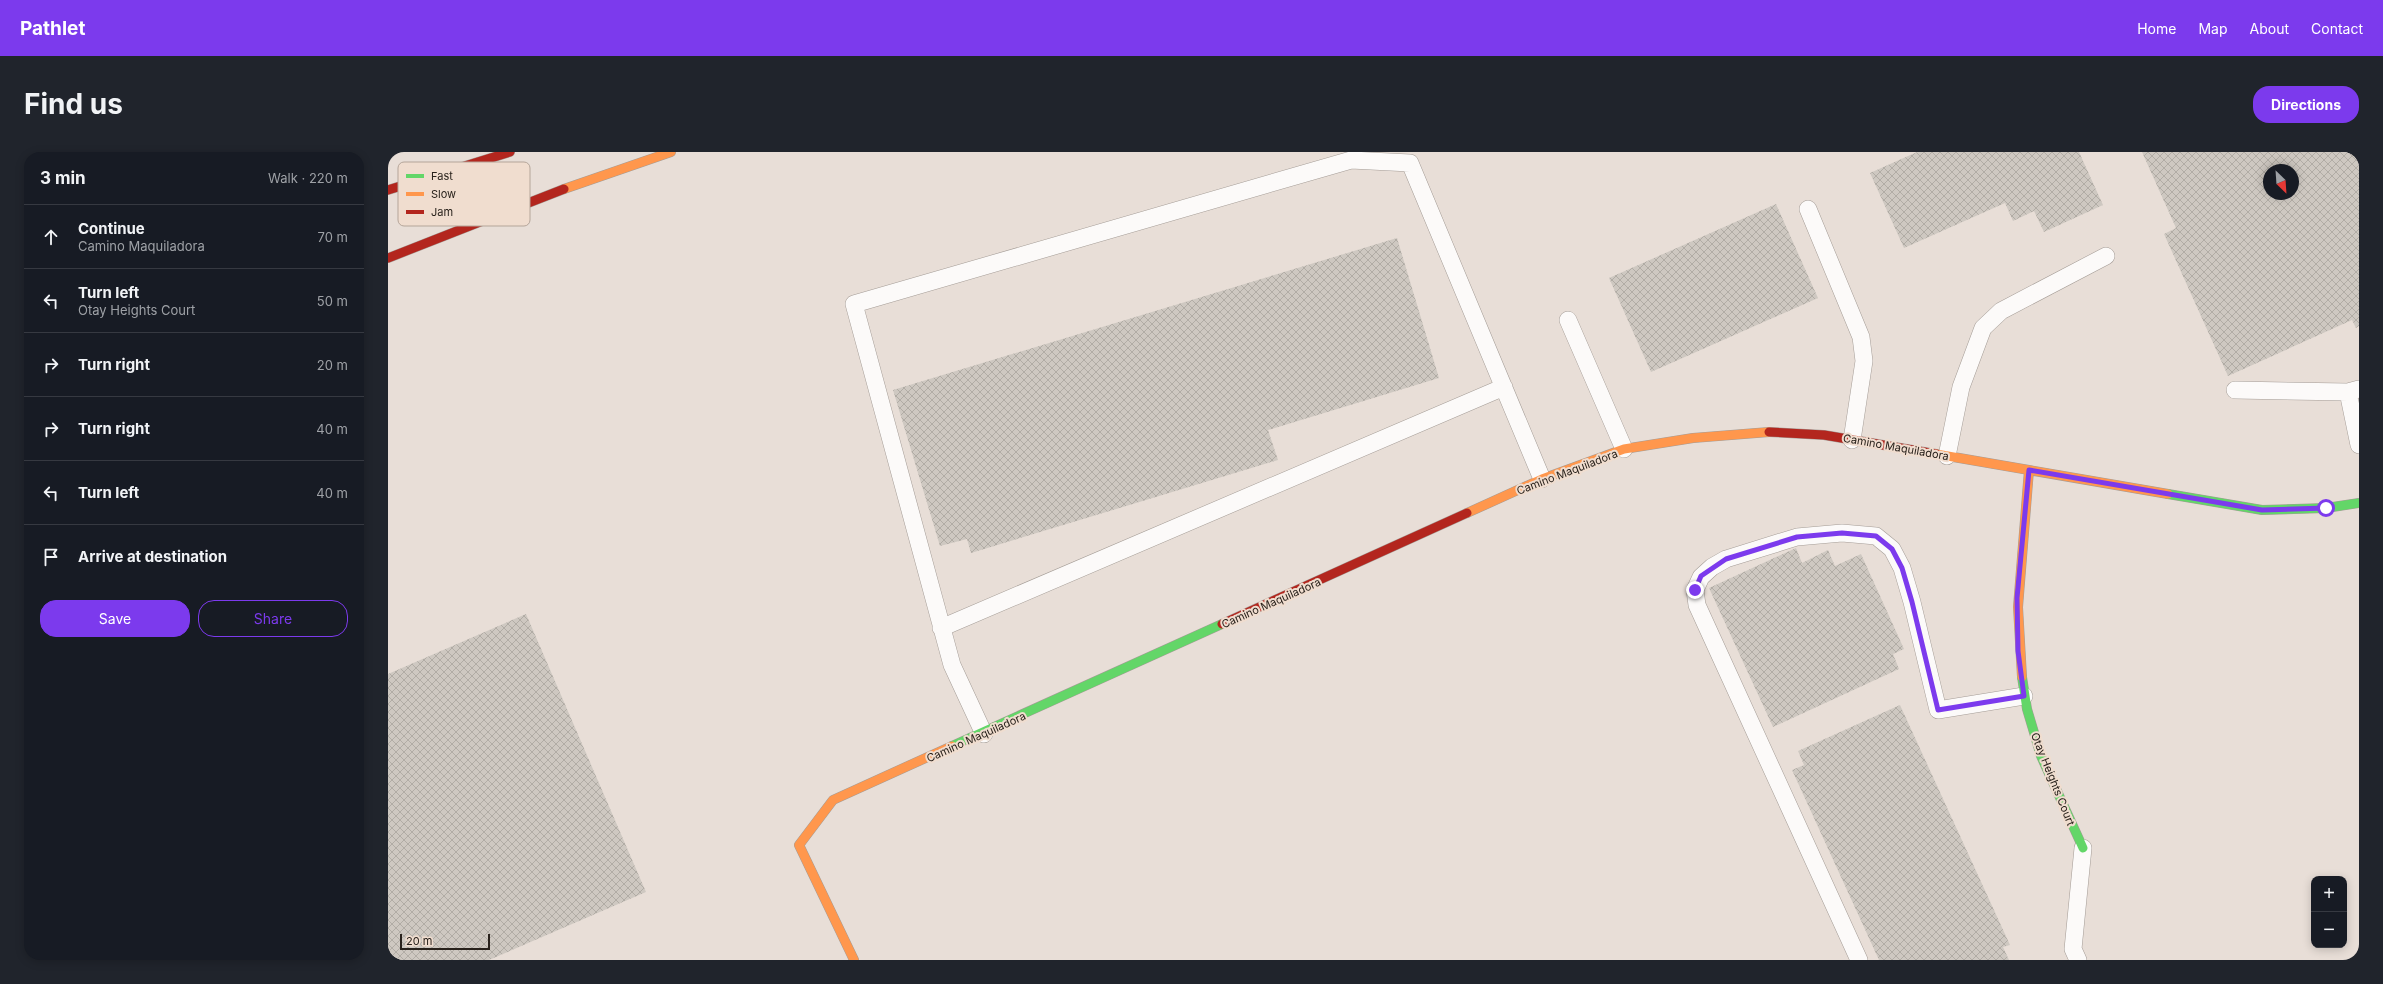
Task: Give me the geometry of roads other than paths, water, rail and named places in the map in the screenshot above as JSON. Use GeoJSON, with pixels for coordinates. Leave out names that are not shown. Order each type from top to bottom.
{"type":"FeatureCollection","features":[{"type":"Feature","properties":{"kind":"main road"},"geometry":{"type":"LineString","coordinates":[[478,162],[510,152]]}},
{"type":"Feature","properties":{"kind":"main road"},"geometry":{"type":"LineString","coordinates":[[530,201],[671,152]]}},
{"type":"Feature","properties":{"kind":"main road"},"geometry":{"type":"LineString","coordinates":[[388,190],[398,187]]}},
{"type":"Feature","properties":{"kind":"main road"},"geometry":{"type":"LineString","coordinates":[[388,258],[464,226]]}},
{"type":"Feature","properties":{"kind":"main road","name":"Camino Maquiladora"},"geometry":{"type":"LineString","coordinates":[[854,960],[799,845],[833,800],[984,734],[1542,479],[1624,449],[1757,431],[1824,435],[2262,510],[2326,508],[2359,503]]}},
{"type":"Feature","properties":{"kind":"main road","name":"Otay Heights Court"},"geometry":{"type":"LineString","coordinates":[[2029,470],[2017,598],[2018,651],[2024,696],[2036,743],[2083,848]]}},
{"type":"Feature","properties":{"kind":"lane"},"geometry":{"type":"LineString","coordinates":[[984,734],[952,665],[854,304],[1351,160],[1410,163],[1542,479]]}},
{"type":"Feature","properties":{"kind":"lane"},"geometry":{"type":"LineString","coordinates":[[1808,209],[1861,337],[1864,361],[1852,440]]}},
{"type":"Feature","properties":{"kind":"lane"},"geometry":{"type":"LineString","coordinates":[[1947,456],[1961,387],[1983,328],[2001,311],[2106,256]]}},
{"type":"Feature","properties":{"kind":"lane"},"geometry":{"type":"LineString","coordinates":[[1568,320],[1624,449]]}},
{"type":"Feature","properties":{"kind":"lane"},"geometry":{"type":"LineString","coordinates":[[941,628],[1504,387]]}},
{"type":"Feature","properties":{"kind":"lane"},"geometry":{"type":"LineString","coordinates":[[2235,390],[2354,391],[2359,445]]}},
{"type":"Feature","properties":{"kind":"lane"},"geometry":{"type":"LineString","coordinates":[[1859,960],[1697,605],[1695,590],[1701,576],[1726,559],[1797,537],[1842,533],[1876,536],[1892,549],[1902,568],[1912,602],[1938,710],[2024,696]]}},
{"type":"Feature","properties":{"kind":"lane"},"geometry":{"type":"LineString","coordinates":[[2078,960],[2073,949],[2083,848]]}}]}
